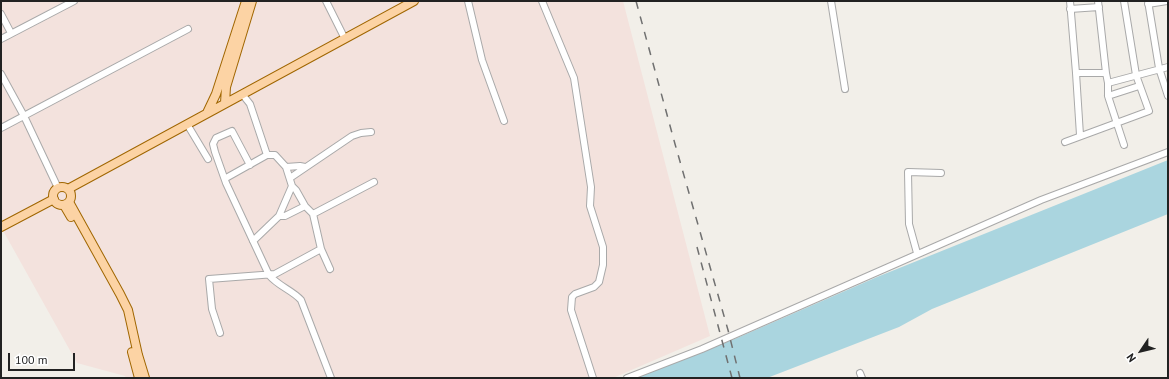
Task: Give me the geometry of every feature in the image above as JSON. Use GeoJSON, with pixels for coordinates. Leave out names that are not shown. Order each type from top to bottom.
{"type":"FeatureCollection","features":[{"type":"Feature","properties":{"kind":"main road"},"geometry":{"type":"LineString","coordinates":[[207,113],[216,94],[246,1]]}},
{"type":"Feature","properties":{"kind":"main road"},"geometry":{"type":"LineString","coordinates":[[225,103],[228,80],[252,1]]}},
{"type":"Feature","properties":{"kind":"main road"},"geometry":{"type":"LineString","coordinates":[[67,203],[59,204],[54,199],[54,192],[58,188],[64,187],[68,189],[414,1]]}},
{"type":"Feature","properties":{"kind":"main road"},"geometry":{"type":"LineString","coordinates":[[67,203],[71,196],[68,189]]}},
{"type":"Feature","properties":{"kind":"main road"},"geometry":{"type":"LineString","coordinates":[[1,228],[54,199]]}},
{"type":"Feature","properties":{"kind":"main road"},"geometry":{"type":"LineString","coordinates":[[67,203],[120,305],[139,378]]}},
{"type":"Feature","properties":{"kind":"main road"},"geometry":{"type":"LineString","coordinates":[[67,203],[128,310],[145,378]]}},
{"type":"Feature","properties":{"kind":"street"},"geometry":{"type":"LineString","coordinates":[[1,39],[74,1]]}},
{"type":"Feature","properties":{"kind":"street"},"geometry":{"type":"LineString","coordinates":[[326,1],[344,39]]}},
{"type":"Feature","properties":{"kind":"street"},"geometry":{"type":"LineString","coordinates":[[468,1],[482,60],[504,121]]}},
{"type":"Feature","properties":{"kind":"street"},"geometry":{"type":"LineString","coordinates":[[542,1],[574,78],[591,187],[590,206],[603,247],[603,265],[599,282],[594,286],[575,294],[571,302],[571,310],[593,378]]}},
{"type":"Feature","properties":{"kind":"street"},"geometry":{"type":"LineString","coordinates":[[831,1],[846,89]]}},
{"type":"Feature","properties":{"kind":"street"},"geometry":{"type":"LineString","coordinates":[[1070,1],[1080,135]]}},
{"type":"Feature","properties":{"kind":"street"},"geometry":{"type":"LineString","coordinates":[[1065,142],[1080,135],[1149,111],[1136,76],[1124,1]]}},
{"type":"Feature","properties":{"kind":"street"},"geometry":{"type":"LineString","coordinates":[[1167,1],[1148,2],[1159,68],[1168,95]]}},
{"type":"Feature","properties":{"kind":"street"},"geometry":{"type":"LineString","coordinates":[[1070,9],[1098,4],[1108,83],[1108,96],[1124,145]]}},
{"type":"Feature","properties":{"kind":"street"},"geometry":{"type":"LineString","coordinates":[[1,14],[11,33]]}},
{"type":"Feature","properties":{"kind":"street"},"geometry":{"type":"LineString","coordinates":[[1,128],[188,29]]}},
{"type":"Feature","properties":{"kind":"street"},"geometry":{"type":"LineString","coordinates":[[1108,83],[1159,68],[1168,67]]}},
{"type":"Feature","properties":{"kind":"street"},"geometry":{"type":"LineString","coordinates":[[1076,73],[1106,73]]}},
{"type":"Feature","properties":{"kind":"street"},"geometry":{"type":"LineString","coordinates":[[1,74],[24,116],[58,188]]}},
{"type":"Feature","properties":{"kind":"street"},"geometry":{"type":"LineString","coordinates":[[1108,96],[1139,86]]}},
{"type":"Feature","properties":{"kind":"street"},"geometry":{"type":"LineString","coordinates":[[242,94],[250,104],[267,155]]}},
{"type":"Feature","properties":{"kind":"street"},"geometry":{"type":"LineString","coordinates":[[187,124],[208,159]]}},
{"type":"Feature","properties":{"kind":"street"},"geometry":{"type":"LineString","coordinates":[[250,165],[232,131],[216,138],[213,144],[215,152],[269,275],[272,279],[296,294],[301,300],[331,378]]}},
{"type":"Feature","properties":{"kind":"street"},"geometry":{"type":"LineString","coordinates":[[290,178],[304,167],[352,136],[371,132]]}},
{"type":"Feature","properties":{"kind":"street"},"geometry":{"type":"LineString","coordinates":[[628,378],[702,349],[1041,200],[1168,152]]}},
{"type":"Feature","properties":{"kind":"street"},"geometry":{"type":"LineString","coordinates":[[226,178],[267,155],[275,155],[286,167],[292,186],[305,206],[313,214],[320,250],[330,269]]}},
{"type":"Feature","properties":{"kind":"street"},"geometry":{"type":"LineString","coordinates":[[286,167],[304,167]]}},
{"type":"Feature","properties":{"kind":"street"},"geometry":{"type":"LineString","coordinates":[[918,254],[909,224],[908,172],[941,173]]}},
{"type":"Feature","properties":{"kind":"street"},"geometry":{"type":"LineString","coordinates":[[313,214],[374,182]]}},
{"type":"Feature","properties":{"kind":"street"},"geometry":{"type":"LineString","coordinates":[[253,241],[279,216],[292,186]]}},
{"type":"Feature","properties":{"kind":"street"},"geometry":{"type":"LineString","coordinates":[[279,216],[285,216],[305,206]]}},
{"type":"Feature","properties":{"kind":"street"},"geometry":{"type":"LineString","coordinates":[[220,333],[212,309],[209,279],[275,274],[320,250]]}},
{"type":"Feature","properties":{"kind":"shaded area"},"geometry":{"type":"Polygon","coordinates":[[[1,1],[623,1],[710,336],[613,378],[126,378],[125,376],[77,363],[1,227],[1,1]]]}},
{"type":"Feature","properties":{"kind":"water"},"geometry":{"type":"Polygon","coordinates":[[[1168,160],[1168,214],[932,309],[899,327],[767,378],[636,378],[737,338],[877,277],[1168,160]]]}},
{"type":"Feature","properties":{"kind":"railway"},"geometry":{"type":"LineString","coordinates":[[636,1],[740,378]]}},
{"type":"Feature","properties":{"kind":"railway"},"geometry":{"type":"LineString","coordinates":[[697,247],[732,378]]}}]}
